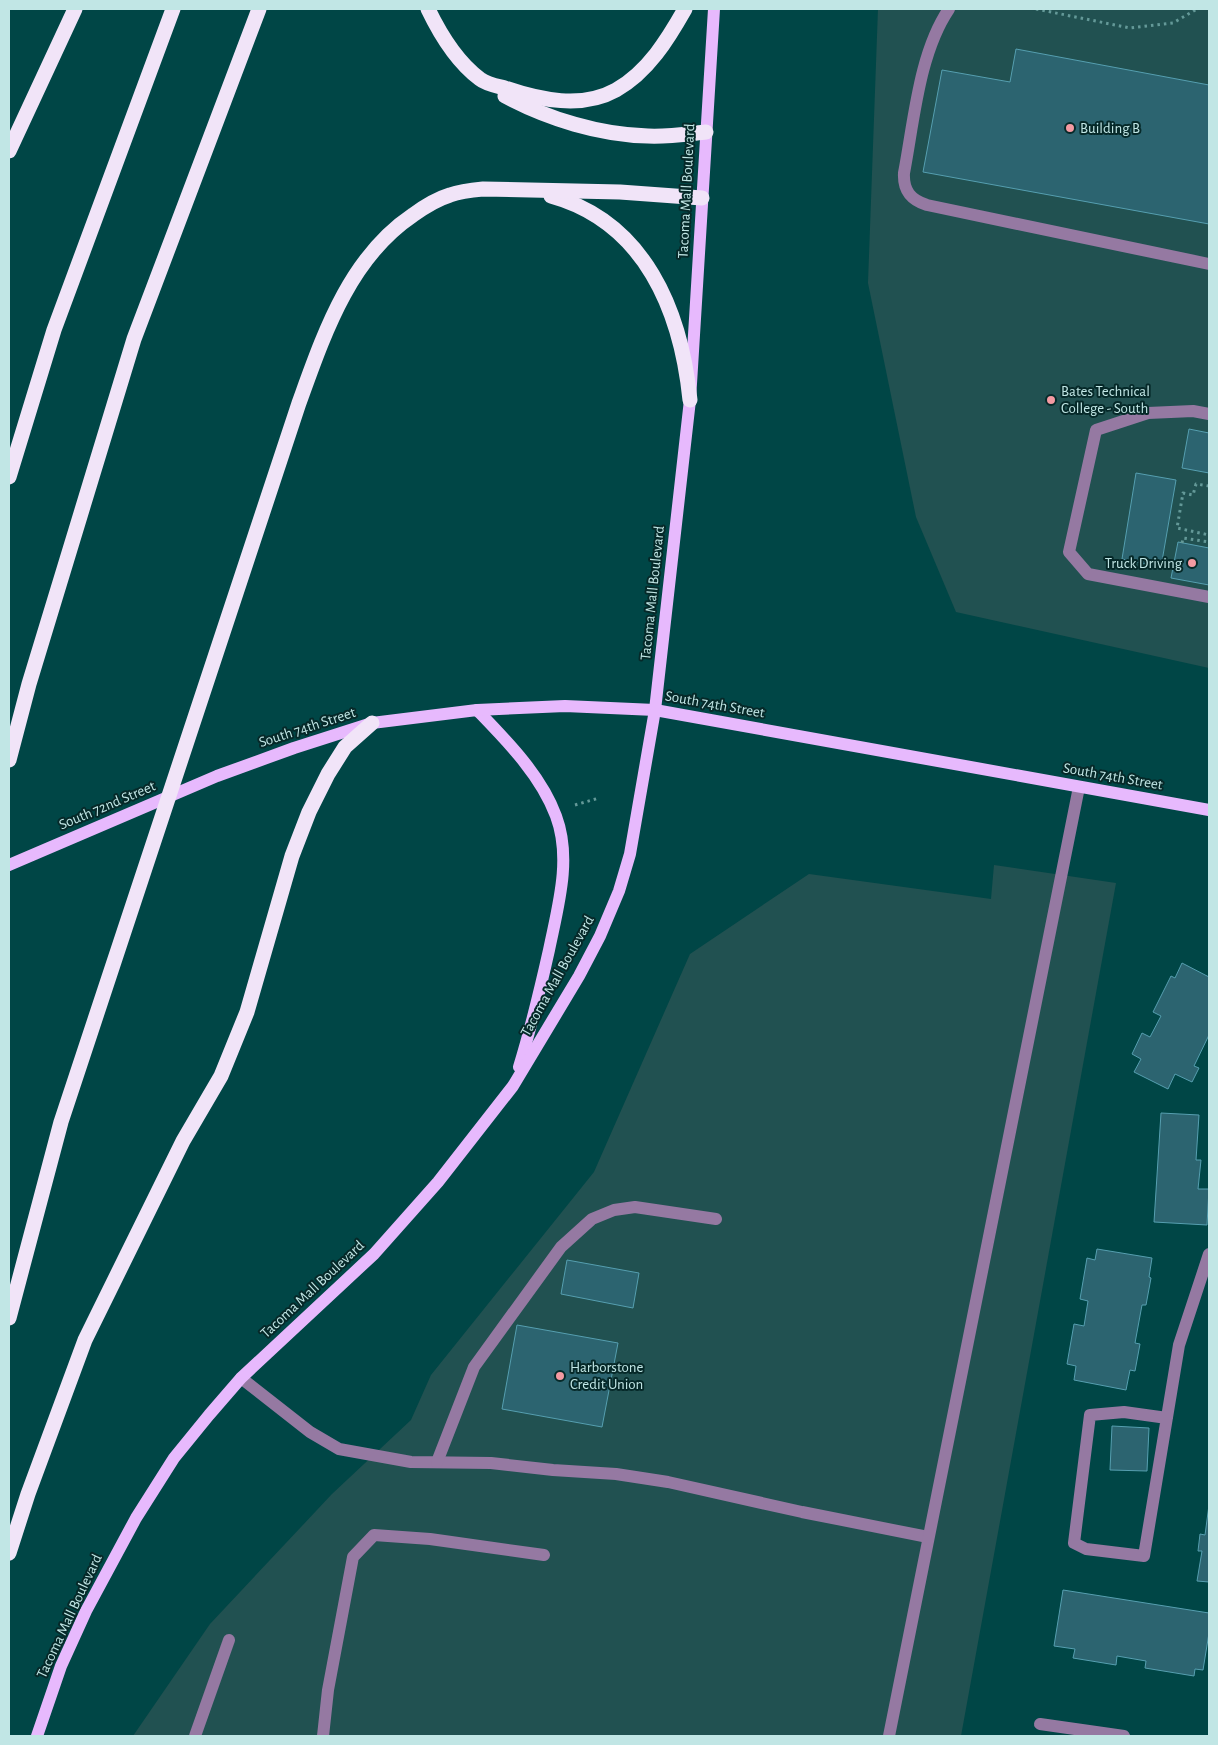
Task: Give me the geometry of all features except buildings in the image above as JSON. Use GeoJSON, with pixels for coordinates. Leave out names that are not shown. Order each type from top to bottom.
{"type":"FeatureCollection","features":[{"type":"Feature","properties":{"kind":"highway"},"geometry":{"type":"LineString","coordinates":[[9,151],[76,9]]}},
{"type":"Feature","properties":{"kind":"highway"},"geometry":{"type":"LineString","coordinates":[[9,478],[54,330],[173,9]]}},
{"type":"Feature","properties":{"kind":"highway"},"geometry":{"type":"LineString","coordinates":[[9,760],[29,684],[134,339],[259,9]]}},
{"type":"Feature","properties":{"kind":"highway"},"geometry":{"type":"LineString","coordinates":[[428,9],[453,51],[482,81],[506,97],[529,108],[596,129],[617,133],[650,136],[706,132]]}},
{"type":"Feature","properties":{"kind":"highway"},"geometry":{"type":"LineString","coordinates":[[482,81],[519,93],[550,100],[571,101],[600,96],[616,90],[645,66],[660,50],[685,9]]}},
{"type":"Feature","properties":{"kind":"highway"},"geometry":{"type":"LineString","coordinates":[[9,1318],[61,1122],[299,403],[319,348],[335,312],[369,255],[402,222],[425,206],[448,195],[465,191],[483,189],[620,192],[702,198]]}},
{"type":"Feature","properties":{"kind":"highway"},"geometry":{"type":"LineString","coordinates":[[517,191],[552,196],[572,202],[591,211],[611,226],[640,256],[654,275],[666,297],[674,320],[682,344],[688,374],[690,400]]}},
{"type":"Feature","properties":{"kind":"highway"},"geometry":{"type":"LineString","coordinates":[[9,1553],[31,1485],[85,1340],[183,1141],[221,1076],[247,1012],[292,856],[309,812],[328,774],[345,747],[372,723]]}},
{"type":"Feature","properties":{"kind":"main road","name":"Tacoma Mall Boulevard"},"geometry":{"type":"LineString","coordinates":[[37,1736],[61,1666],[82,1619],[136,1518],[174,1458],[208,1415],[242,1378],[374,1254],[438,1182],[513,1086],[579,976],[600,936],[619,891],[630,854],[655,710],[690,400],[714,9]]}},
{"type":"Feature","properties":{"kind":"main road","name":"South 74th Street"},"geometry":{"type":"LineString","coordinates":[[217,776],[294,748],[372,723],[477,710],[565,706],[655,710],[1209,810]]}},
{"type":"Feature","properties":{"kind":"main road"},"geometry":{"type":"LineString","coordinates":[[477,710],[512,746],[536,780],[556,816],[562,840],[564,867],[559,904],[534,1016],[513,1086]]}},
{"type":"Feature","properties":{"kind":"main road","name":"South 72nd Street"},"geometry":{"type":"LineString","coordinates":[[9,865],[217,776]]}},
{"type":"Feature","properties":{"kind":"street"},"geometry":{"type":"LineString","coordinates":[[948,9],[933,37],[920,89],[904,173],[905,186],[910,196],[916,201],[927,205],[1209,264]]}},
{"type":"Feature","properties":{"kind":"street"},"geometry":{"type":"LineString","coordinates":[[1209,414],[1194,412],[1148,413],[1096,430],[1069,552],[1088,574],[1209,597]]}},
{"type":"Feature","properties":{"kind":"street"},"geometry":{"type":"LineString","coordinates":[[889,1736],[1079,786]]}},
{"type":"Feature","properties":{"kind":"street"},"geometry":{"type":"LineString","coordinates":[[437,1462],[474,1368],[562,1247],[592,1219],[614,1210],[635,1207],[716,1219]]}},
{"type":"Feature","properties":{"kind":"street"},"geometry":{"type":"LineString","coordinates":[[1167,1418],[1124,1412],[1090,1415],[1074,1543],[1086,1549],[1144,1556],[1180,1345],[1209,1254]]}},
{"type":"Feature","properties":{"kind":"street"},"geometry":{"type":"LineString","coordinates":[[242,1378],[310,1432],[338,1449],[411,1462],[491,1463],[553,1470],[616,1474],[668,1482],[802,1512],[928,1537]]}},
{"type":"Feature","properties":{"kind":"street"},"geometry":{"type":"LineString","coordinates":[[323,1736],[328,1690],[353,1557],[374,1535],[430,1539],[544,1555]]}},
{"type":"Feature","properties":{"kind":"street"},"geometry":{"type":"LineString","coordinates":[[195,1736],[229,1640]]}},
{"type":"Feature","properties":{"kind":"street"},"geometry":{"type":"LineString","coordinates":[[1040,1724],[1124,1736]]}},
{"type":"Feature","properties":{"kind":"path"},"geometry":{"type":"LineString","coordinates":[[1036,9],[1130,28],[1173,23],[1197,9]]}},
{"type":"Feature","properties":{"kind":"path"},"geometry":{"type":"LineString","coordinates":[[1209,486],[1196,484],[1193,495],[1183,493],[1177,528],[1209,535]]}},
{"type":"Feature","properties":{"kind":"path"},"geometry":{"type":"LineString","coordinates":[[1182,543],[1183,538],[1209,542]]}},
{"type":"Feature","properties":{"kind":"path"},"geometry":{"type":"LineString","coordinates":[[567,807],[599,798]]}},
{"type":"Feature","properties":{"kind":"shaded area","name":"Bates Technical College - South"},"geometry":{"type":"Polygon","coordinates":[[[878,9],[1209,9],[1209,668],[956,612],[916,517],[868,283],[878,9]]]}},
{"type":"Feature","properties":{"kind":"shaded area"},"geometry":{"type":"Polygon","coordinates":[[[994,865],[1116,883],[961,1736],[133,1736],[210,1624],[332,1494],[411,1420],[431,1375],[594,1172],[690,954],[809,874],[991,899],[994,865]]]}},
{"type":"Feature","properties":{"kind":"place","name":"Building B"},"geometry":{"type":"Point","coordinates":[1070,128]}},
{"type":"Feature","properties":{"kind":"place","name":"Bates Technical College - South"},"geometry":{"type":"Point","coordinates":[1051,400]}},
{"type":"Feature","properties":{"kind":"place","name":"Truck Driving"},"geometry":{"type":"Point","coordinates":[1192,563]}},
{"type":"Feature","properties":{"kind":"place","name":"Harborstone Credit Union"},"geometry":{"type":"Point","coordinates":[560,1376]}}]}
